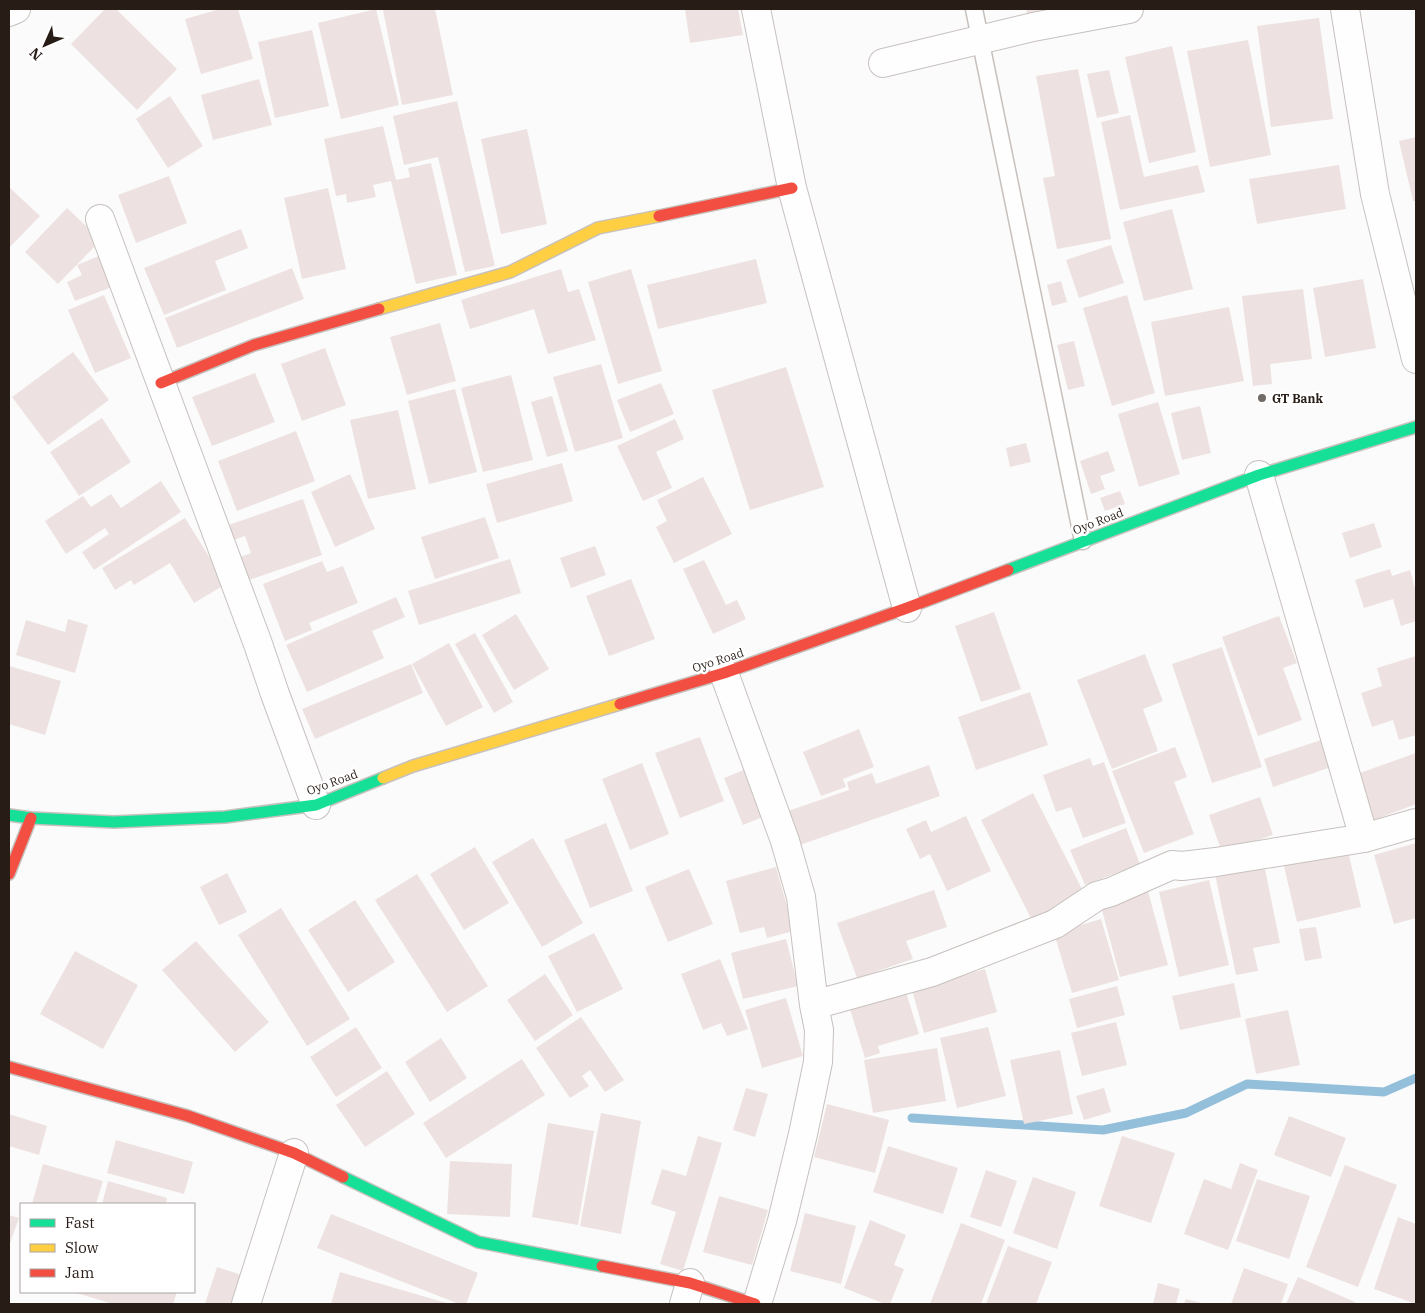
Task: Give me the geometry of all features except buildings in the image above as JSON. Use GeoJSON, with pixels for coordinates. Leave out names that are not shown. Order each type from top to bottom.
{"type":"FeatureCollection","features":[{"type":"Feature","properties":{"kind":"main road"},"geometry":{"type":"LineString","coordinates":[[161,383],[254,345],[510,272],[598,228],[792,188]]}},
{"type":"Feature","properties":{"kind":"main road","name":"Oyo Road"},"geometry":{"type":"LineString","coordinates":[[9,814],[31,818],[114,822],[225,817],[316,805],[413,766],[724,673],[907,608],[1259,475],[1416,427]]}},
{"type":"Feature","properties":{"kind":"main road"},"geometry":{"type":"LineString","coordinates":[[9,874],[31,818]]}},
{"type":"Feature","properties":{"kind":"main road"},"geometry":{"type":"LineString","coordinates":[[9,1067],[188,1116],[294,1153],[478,1242],[687,1294],[756,1304]]}},
{"type":"Feature","properties":{"kind":"street"},"geometry":{"type":"LineString","coordinates":[[9,12],[16,9]]}},
{"type":"Feature","properties":{"kind":"street"},"geometry":{"type":"LineString","coordinates":[[756,9],[792,188],[907,608]]}},
{"type":"Feature","properties":{"kind":"street"},"geometry":{"type":"LineString","coordinates":[[883,63],[981,40],[1068,14],[1129,9]]}},
{"type":"Feature","properties":{"kind":"street"},"geometry":{"type":"LineString","coordinates":[[1345,9],[1376,194],[1416,359]]}},
{"type":"Feature","properties":{"kind":"street"},"geometry":{"type":"LineString","coordinates":[[100,219],[316,805]]}},
{"type":"Feature","properties":{"kind":"street"},"geometry":{"type":"LineString","coordinates":[[1259,475],[1364,838]]}},
{"type":"Feature","properties":{"kind":"street"},"geometry":{"type":"LineString","coordinates":[[724,673],[785,841],[801,897],[819,1030],[818,1062],[803,1134],[782,1221],[756,1304]]}},
{"type":"Feature","properties":{"kind":"street"},"geometry":{"type":"LineString","coordinates":[[814,1004],[941,969],[1055,924],[1097,896],[1111,892],[1172,865],[1182,866],[1216,862],[1364,838],[1416,823]]}},
{"type":"Feature","properties":{"kind":"street"},"geometry":{"type":"LineString","coordinates":[[246,1304],[294,1153]]}},
{"type":"Feature","properties":{"kind":"lane"},"geometry":{"type":"LineString","coordinates":[[974,9],[1083,541]]}},
{"type":"Feature","properties":{"kind":"waterway"},"geometry":{"type":"LineString","coordinates":[[912,1118],[1103,1130],[1186,1113],[1247,1084],[1384,1092],[1416,1078]]}},
{"type":"Feature","properties":{"kind":"traffic: fast"},"geometry":{"type":"LineString","coordinates":[[1008,570],[1259,475],[1416,427]]}},
{"type":"Feature","properties":{"kind":"traffic: fast"},"geometry":{"type":"LineString","coordinates":[[9,815],[31,818],[114,822],[225,817],[316,805],[383,778]]}},
{"type":"Feature","properties":{"kind":"traffic: fast"},"geometry":{"type":"LineString","coordinates":[[343,1177],[478,1242],[602,1266]]}},
{"type":"Feature","properties":{"kind":"traffic: slow"},"geometry":{"type":"LineString","coordinates":[[379,309],[510,272],[598,228],[659,216]]}},
{"type":"Feature","properties":{"kind":"traffic: slow"},"geometry":{"type":"LineString","coordinates":[[383,778],[413,766],[620,704]]}},
{"type":"Feature","properties":{"kind":"traffic: jam"},"geometry":{"type":"LineString","coordinates":[[659,216],[792,188]]}},
{"type":"Feature","properties":{"kind":"traffic: jam"},"geometry":{"type":"LineString","coordinates":[[161,383],[254,345],[379,309]]}},
{"type":"Feature","properties":{"kind":"traffic: jam"},"geometry":{"type":"LineString","coordinates":[[620,704],[724,673],[1008,570]]}},
{"type":"Feature","properties":{"kind":"traffic: jam"},"geometry":{"type":"LineString","coordinates":[[9,874],[31,818]]}},
{"type":"Feature","properties":{"kind":"traffic: jam"},"geometry":{"type":"LineString","coordinates":[[9,1067],[188,1116],[294,1153],[343,1177]]}},
{"type":"Feature","properties":{"kind":"traffic: jam"},"geometry":{"type":"LineString","coordinates":[[602,1266],[690,1283],[755,1304]]}},
{"type":"Feature","properties":{"kind":"place","name":"GT Bank"},"geometry":{"type":"Point","coordinates":[1262,398]}}]}
